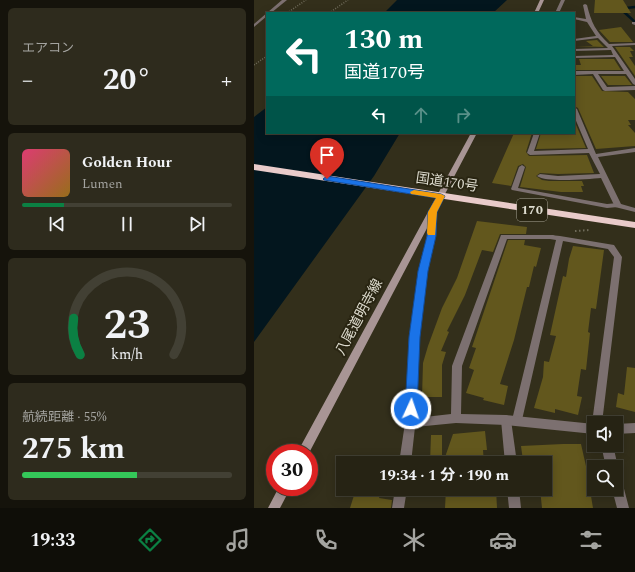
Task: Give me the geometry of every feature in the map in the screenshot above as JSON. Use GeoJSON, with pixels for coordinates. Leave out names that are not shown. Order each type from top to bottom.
{"type":"FeatureCollection","features":[{"type":"Feature","properties":{"kind":"highway","name":"国道170号"},"geometry":{"type":"LineString","coordinates":[[254,168],[635,225]]}},
{"type":"Feature","properties":{"kind":"main road"},"geometry":{"type":"LineString","coordinates":[[536,12],[542,0]]}},
{"type":"Feature","properties":{"kind":"main road","name":"八尾道明寺線"},"geometry":{"type":"LineString","coordinates":[[308,444],[473,134]]}},
{"type":"Feature","properties":{"kind":"main road"},"geometry":{"type":"LineString","coordinates":[[274,508],[280,496]]}},
{"type":"Feature","properties":{"kind":"street"},"geometry":{"type":"LineString","coordinates":[[270,12],[285,0]]}},
{"type":"Feature","properties":{"kind":"street"},"geometry":{"type":"LineString","coordinates":[[557,12],[563,0]]}},
{"type":"Feature","properties":{"kind":"street"},"geometry":{"type":"LineString","coordinates":[[585,5],[589,21],[598,37],[612,49],[635,83]]}},
{"type":"Feature","properties":{"kind":"street"},"geometry":{"type":"LineString","coordinates":[[254,26],[266,16]]}},
{"type":"Feature","properties":{"kind":"street"},"geometry":{"type":"LineString","coordinates":[[575,18],[589,21]]}},
{"type":"Feature","properties":{"kind":"street"},"geometry":{"type":"LineString","coordinates":[[575,40],[598,37]]}},
{"type":"Feature","properties":{"kind":"street"},"geometry":{"type":"LineString","coordinates":[[607,45],[635,44]]}},
{"type":"Feature","properties":{"kind":"street"},"geometry":{"type":"LineString","coordinates":[[575,50],[612,49]]}},
{"type":"Feature","properties":{"kind":"street"},"geometry":{"type":"LineString","coordinates":[[575,58],[617,56]]}},
{"type":"Feature","properties":{"kind":"street"},"geometry":{"type":"LineString","coordinates":[[595,72],[606,89],[635,88]]}},
{"type":"Feature","properties":{"kind":"street"},"geometry":{"type":"LineString","coordinates":[[575,73],[628,72]]}},
{"type":"Feature","properties":{"kind":"street"},"geometry":{"type":"LineString","coordinates":[[575,111],[603,176],[618,205]]}},
{"type":"Feature","properties":{"kind":"street"},"geometry":{"type":"LineString","coordinates":[[537,134],[530,153],[593,153],[635,150]]}},
{"type":"Feature","properties":{"kind":"street"},"geometry":{"type":"LineString","coordinates":[[522,167],[514,188],[607,206],[618,205],[635,210]]}},
{"type":"Feature","properties":{"kind":"street"},"geometry":{"type":"LineString","coordinates":[[540,176],[558,178],[603,176]]}},
{"type":"Feature","properties":{"kind":"street"},"geometry":{"type":"LineString","coordinates":[[406,456],[410,423],[414,337],[423,271],[431,236],[433,212]]}},
{"type":"Feature","properties":{"kind":"street"},"geometry":{"type":"LineString","coordinates":[[456,418],[457,366],[504,237],[557,237],[611,247],[618,257],[598,416]]}},
{"type":"Feature","properties":{"kind":"street"},"geometry":{"type":"LineString","coordinates":[[510,456],[511,420],[557,237]]}},
{"type":"Feature","properties":{"kind":"street"},"geometry":{"type":"LineString","coordinates":[[410,423],[456,418],[511,420],[587,428]]}},
{"type":"Feature","properties":{"kind":"street"},"geometry":{"type":"LineString","coordinates":[[623,429],[635,428]]}},
{"type":"Feature","properties":{"kind":"street"},"geometry":{"type":"LineString","coordinates":[[398,508],[400,496]]}},
{"type":"Feature","properties":{"kind":"street"},"geometry":{"type":"LineString","coordinates":[[514,496],[516,508]]}},
{"type":"Feature","properties":{"kind":"street"},"geometry":{"type":"LineString","coordinates":[[620,496],[623,508]]}},
{"type":"Feature","properties":{"kind":"path"},"geometry":{"type":"LineString","coordinates":[[288,12],[306,0]]}},
{"type":"Feature","properties":{"kind":"path"},"geometry":{"type":"LineString","coordinates":[[331,12],[348,0]]}},
{"type":"Feature","properties":{"kind":"path"},"geometry":{"type":"LineString","coordinates":[[254,65],[266,57]]}},
{"type":"Feature","properties":{"kind":"water"},"geometry":{"type":"Polygon","coordinates":[[[397,0],[507,0],[494,12],[385,12],[397,0]]]}},
{"type":"Feature","properties":{"kind":"water"},"geometry":{"type":"Polygon","coordinates":[[[266,108],[266,134],[399,134],[374,176],[254,342],[254,117],[266,108]]]}},
{"type":"Feature","properties":{"kind":"building"},"geometry":{"type":"Polygon","coordinates":[[[595,0],[623,0],[631,13],[594,13],[595,0]]]}},
{"type":"Feature","properties":{"kind":"building"},"geometry":{"type":"Polygon","coordinates":[[[621,27],[633,42],[610,42],[599,30],[621,27]]]}},
{"type":"Feature","properties":{"kind":"building"},"geometry":{"type":"Polygon","coordinates":[[[597,40],[604,47],[575,46],[593,46],[586,41],[597,40]]]}},
{"type":"Feature","properties":{"kind":"building"},"geometry":{"type":"Polygon","coordinates":[[[615,47],[630,47],[634,51],[630,51],[633,57],[629,57],[635,66],[635,76],[615,47]]]}},
{"type":"Feature","properties":{"kind":"building"},"geometry":{"type":"Polygon","coordinates":[[[579,59],[614,59],[621,70],[575,70],[575,65],[581,65],[579,59]]]}},
{"type":"Feature","properties":{"kind":"building"},"geometry":{"type":"Polygon","coordinates":[[[575,76],[592,76],[602,91],[628,92],[635,99],[635,120],[628,120],[631,125],[628,125],[635,133],[635,146],[596,149],[578,108],[575,106],[575,76]]]}},
{"type":"Feature","properties":{"kind":"building"},"geometry":{"type":"Polygon","coordinates":[[[601,76],[625,76],[632,85],[608,85],[601,76]]]}},
{"type":"Feature","properties":{"kind":"building"},"geometry":{"type":"Polygon","coordinates":[[[575,122],[586,148],[536,149],[541,134],[575,134],[575,122]]]}},
{"type":"Feature","properties":{"kind":"building"},"geometry":{"type":"Polygon","coordinates":[[[514,134],[532,134],[526,152],[529,156],[587,155],[594,173],[540,173],[536,176],[542,180],[549,181],[582,181],[584,186],[581,186],[583,192],[561,192],[520,187],[526,167],[523,164],[518,166],[511,186],[492,183],[514,134]]]}},
{"type":"Feature","properties":{"kind":"building"},"geometry":{"type":"Polygon","coordinates":[[[477,221],[527,227],[526,234],[500,234],[493,252],[482,250],[465,295],[447,331],[449,332],[441,351],[446,352],[442,365],[442,397],[422,397],[423,363],[428,346],[442,308],[457,278],[477,221]]]}},
{"type":"Feature","properties":{"kind":"building"},"geometry":{"type":"Polygon","coordinates":[[[508,240],[525,240],[524,245],[541,248],[536,267],[534,266],[529,287],[527,287],[514,340],[500,384],[508,386],[504,405],[483,400],[484,398],[466,393],[474,370],[469,368],[476,348],[472,347],[508,240]]]}},
{"type":"Feature","properties":{"kind":"building"},"geometry":{"type":"Polygon","coordinates":[[[573,246],[604,250],[596,309],[591,308],[586,370],[581,369],[577,396],[582,397],[578,415],[555,409],[555,413],[534,408],[543,377],[544,361],[549,362],[556,336],[550,335],[563,276],[566,277],[573,246]]]}},
{"type":"Feature","properties":{"kind":"building"},"geometry":{"type":"Polygon","coordinates":[[[627,367],[635,368],[635,412],[616,407],[618,393],[624,395],[627,367]]]}},
{"type":"Feature","properties":{"kind":"building"},"geometry":{"type":"Polygon","coordinates":[[[485,431],[487,450],[483,450],[483,456],[445,456],[453,434],[485,431]]]}},
{"type":"Feature","properties":{"kind":"building"},"geometry":{"type":"Polygon","coordinates":[[[431,435],[442,435],[442,456],[430,456],[431,435]]]}},
{"type":"Feature","properties":{"kind":"building"},"geometry":{"type":"Polygon","coordinates":[[[581,444],[587,471],[587,496],[591,496],[593,508],[542,508],[541,496],[552,496],[552,456],[522,456],[521,446],[581,444]]]}},
{"type":"Feature","properties":{"kind":"building"},"geometry":{"type":"Polygon","coordinates":[[[354,496],[380,496],[379,498],[392,500],[391,508],[350,508],[354,496]]]}},
{"type":"Feature","properties":{"kind":"building"},"geometry":{"type":"Polygon","coordinates":[[[446,496],[496,496],[497,508],[445,508],[446,496]]]}},
{"type":"Feature","properties":{"kind":"waterway"},"geometry":{"type":"LineString","coordinates":[[635,7],[626,8],[624,12],[635,22]]}},
{"type":"Feature","properties":{"kind":"slow traffic"},"geometry":{"type":"LineString","coordinates":[[414,192],[441,196],[433,212],[431,233]]}},
{"type":"Feature","properties":{"kind":"route"},"geometry":{"type":"LineString","coordinates":[[327,179],[441,196],[433,212],[431,236],[423,271],[414,337],[411,409]]}}]}
